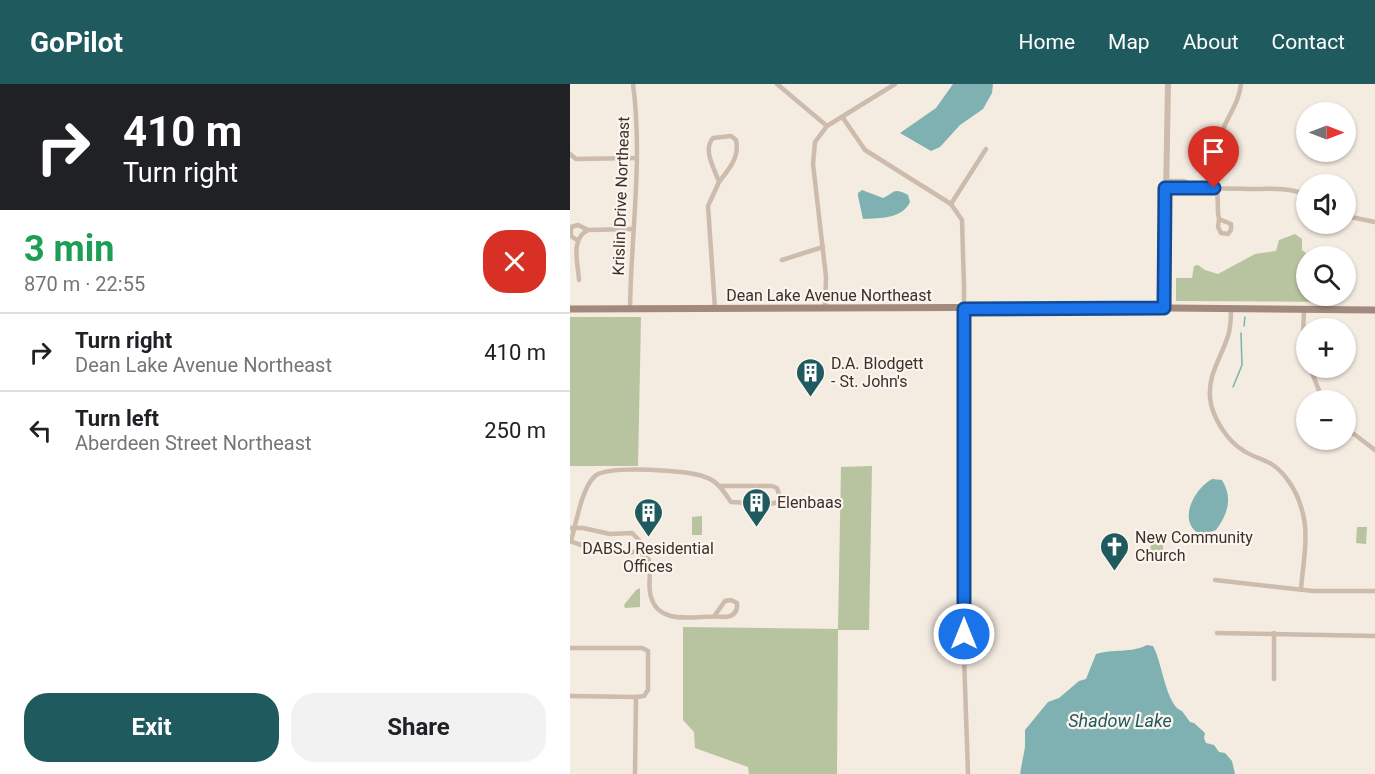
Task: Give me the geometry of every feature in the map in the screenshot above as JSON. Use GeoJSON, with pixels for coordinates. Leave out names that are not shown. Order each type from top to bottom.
{"type":"FeatureCollection","features":[{"type":"Feature","properties":{"kind":"main road","name":"Dean Lake Avenue Northeast"},"geometry":{"type":"LineString","coordinates":[[570,309],[1375,310]]}},
{"type":"Feature","properties":{"kind":"street","name":"Krislin Drive Northeast"},"geometry":{"type":"LineString","coordinates":[[630,309],[637,159],[633,84]]}},
{"type":"Feature","properties":{"kind":"street"},"geometry":{"type":"LineString","coordinates":[[777,84],[827,126]]}},
{"type":"Feature","properties":{"kind":"street"},"geometry":{"type":"LineString","coordinates":[[825,309],[826,277],[813,164],[815,142],[827,126],[895,84]]}},
{"type":"Feature","properties":{"kind":"street"},"geometry":{"type":"LineString","coordinates":[[1164,308],[1168,84]]}},
{"type":"Feature","properties":{"kind":"street"},"geometry":{"type":"LineString","coordinates":[[1219,219],[1220,139],[1236,106],[1241,84]]}},
{"type":"Feature","properties":{"kind":"street"},"geometry":{"type":"LineString","coordinates":[[843,118],[870,154],[951,204],[962,220],[964,656],[968,774]]}},
{"type":"Feature","properties":{"kind":"street"},"geometry":{"type":"LineString","coordinates":[[714,309],[708,206],[719,182],[736,158],[738,148],[736,140],[731,136],[713,138],[708,147],[719,182]]}},
{"type":"Feature","properties":{"kind":"street"},"geometry":{"type":"LineString","coordinates":[[951,204],[986,149]]}},
{"type":"Feature","properties":{"kind":"street"},"geometry":{"type":"LineString","coordinates":[[570,154],[576,159],[637,159]]}},
{"type":"Feature","properties":{"kind":"street"},"geometry":{"type":"LineString","coordinates":[[1165,180],[1184,182],[1196,187]]}},
{"type":"Feature","properties":{"kind":"street"},"geometry":{"type":"LineString","coordinates":[[1165,188],[1296,190]]}},
{"type":"Feature","properties":{"kind":"street"},"geometry":{"type":"LineString","coordinates":[[1356,218],[1375,222]]}},
{"type":"Feature","properties":{"kind":"street"},"geometry":{"type":"LineString","coordinates":[[578,240],[571,236],[571,227],[578,225],[588,230],[633,230]]}},
{"type":"Feature","properties":{"kind":"street"},"geometry":{"type":"LineString","coordinates":[[579,280],[578,240],[588,230]]}},
{"type":"Feature","properties":{"kind":"street"},"geometry":{"type":"LineString","coordinates":[[782,260],[823,247]]}},
{"type":"Feature","properties":{"kind":"street"},"geometry":{"type":"LineString","coordinates":[[1232,309],[1228,336],[1217,358],[1210,383],[1213,409],[1220,426],[1242,450],[1273,466],[1295,492],[1302,508],[1305,527],[1301,589]]}},
{"type":"Feature","properties":{"kind":"street"},"geometry":{"type":"LineString","coordinates":[[1304,310],[1304,318]]}},
{"type":"Feature","properties":{"kind":"street"},"geometry":{"type":"LineString","coordinates":[[1356,436],[1375,450]]}},
{"type":"Feature","properties":{"kind":"street"},"geometry":{"type":"LineString","coordinates":[[638,550],[629,554],[605,551],[570,541],[572,528],[588,486],[594,477],[606,471],[634,470],[704,476],[720,486],[731,502],[770,504],[778,502],[780,498],[777,488],[765,484],[720,486]]}},
{"type":"Feature","properties":{"kind":"street"},"geometry":{"type":"LineString","coordinates":[[572,528],[610,534],[632,533],[639,540],[638,550]]}},
{"type":"Feature","properties":{"kind":"street"},"geometry":{"type":"LineString","coordinates":[[638,550],[649,560],[650,595],[658,609],[672,616],[694,618],[715,615],[730,616],[736,611],[736,603],[731,600],[725,602],[715,615]]}},
{"type":"Feature","properties":{"kind":"street"},"geometry":{"type":"LineString","coordinates":[[1215,580],[1301,589],[1375,591]]}},
{"type":"Feature","properties":{"kind":"street"},"geometry":{"type":"LineString","coordinates":[[1217,633],[1375,636]]}},
{"type":"Feature","properties":{"kind":"street"},"geometry":{"type":"LineString","coordinates":[[1274,633],[1274,680]]}},
{"type":"Feature","properties":{"kind":"street"},"geometry":{"type":"LineString","coordinates":[[570,648],[645,649],[649,654],[648,690],[644,696],[570,696]]}},
{"type":"Feature","properties":{"kind":"street"},"geometry":{"type":"LineString","coordinates":[[635,774],[636,697]]}},
{"type":"Feature","properties":{"kind":"green space"},"geometry":{"type":"Polygon","coordinates":[[[1295,234],[1302,239],[1302,246],[1296,246],[1296,302],[1176,301],[1176,278],[1192,278],[1194,266],[1198,265],[1218,274],[1255,254],[1276,251],[1279,240],[1295,234]]]}},
{"type":"Feature","properties":{"kind":"green space"},"geometry":{"type":"Polygon","coordinates":[[[570,317],[641,317],[638,466],[570,466],[570,317]]]}},
{"type":"Feature","properties":{"kind":"green space"},"geometry":{"type":"Polygon","coordinates":[[[872,466],[869,630],[838,630],[837,774],[749,774],[748,767],[695,748],[694,732],[683,720],[683,627],[838,629],[841,467],[872,466]]]}},
{"type":"Feature","properties":{"kind":"green space"},"geometry":{"type":"Polygon","coordinates":[[[702,516],[702,535],[692,535],[692,517],[702,516]]]}},
{"type":"Feature","properties":{"kind":"green space"},"geometry":{"type":"Polygon","coordinates":[[[1357,527],[1367,527],[1366,544],[1356,543],[1357,527]]]}},
{"type":"Feature","properties":{"kind":"green space"},"geometry":{"type":"Polygon","coordinates":[[[1151,541],[1163,541],[1163,556],[1150,556],[1151,541]]]}},
{"type":"Feature","properties":{"kind":"green space"},"geometry":{"type":"Polygon","coordinates":[[[640,588],[640,607],[625,608],[624,605],[640,588]]]}},
{"type":"Feature","properties":{"kind":"water"},"geometry":{"type":"Polygon","coordinates":[[[953,84],[993,84],[992,93],[983,109],[960,125],[940,147],[931,151],[900,133],[936,108],[953,84]]]}},
{"type":"Feature","properties":{"kind":"water"},"geometry":{"type":"Polygon","coordinates":[[[862,190],[883,198],[899,191],[908,195],[910,202],[902,212],[896,215],[863,219],[858,196],[862,190]]]}},
{"type":"Feature","properties":{"kind":"water"},"geometry":{"type":"Polygon","coordinates":[[[1212,479],[1222,480],[1227,493],[1228,506],[1216,530],[1202,535],[1194,530],[1190,523],[1190,507],[1199,490],[1212,479]]]}},
{"type":"Feature","properties":{"kind":"water","name":"Shadow Lake"},"geometry":{"type":"Polygon","coordinates":[[[1147,645],[1153,646],[1172,701],[1190,722],[1205,733],[1206,743],[1214,745],[1219,752],[1225,753],[1232,761],[1235,774],[1020,774],[1025,747],[1025,730],[1048,702],[1059,698],[1079,681],[1086,679],[1096,654],[1135,649],[1147,645]]]}},
{"type":"Feature","properties":{"kind":"waterway"},"geometry":{"type":"LineString","coordinates":[[1244,326],[1245,317]]}},
{"type":"Feature","properties":{"kind":"waterway"},"geometry":{"type":"LineString","coordinates":[[1233,387],[1242,365],[1241,333]]}},
{"type":"Feature","properties":{"kind":"place","name":"D.A. Blodgett - St. John's"},"geometry":{"type":"Point","coordinates":[810,398]}},
{"type":"Feature","properties":{"kind":"place","name":"Elenbaas"},"geometry":{"type":"Point","coordinates":[756,528]}},
{"type":"Feature","properties":{"kind":"place","name":"DABSJ Residential Offices"},"geometry":{"type":"Point","coordinates":[648,538]}},
{"type":"Feature","properties":{"kind":"place","name":"New Community Church"},"geometry":{"type":"Point","coordinates":[1114,572]}},
{"type":"Feature","properties":{"kind":"route"},"geometry":{"type":"LineString","coordinates":[[964,634],[964,309],[1164,308],[1165,188],[1214,188]]}}]}
